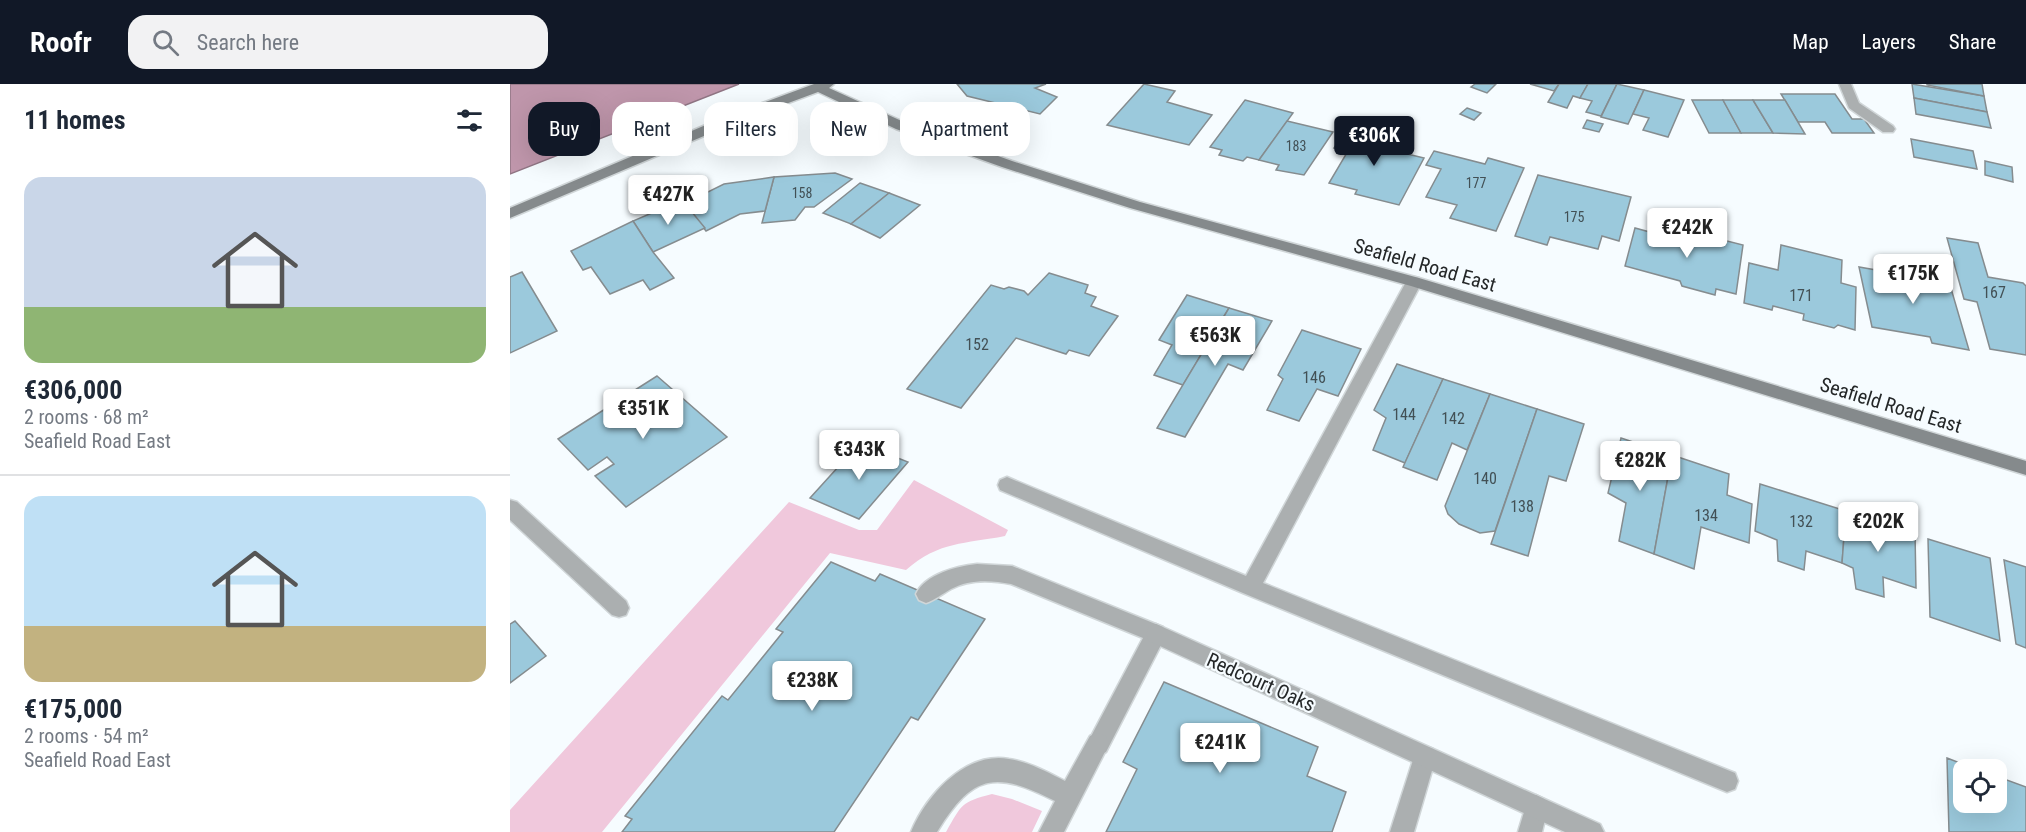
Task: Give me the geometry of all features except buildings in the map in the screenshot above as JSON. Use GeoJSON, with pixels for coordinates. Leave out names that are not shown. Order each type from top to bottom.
{"type":"FeatureCollection","features":[{"type":"Feature","properties":{"kind":"street"},"geometry":{"type":"LineString","coordinates":[[1845,84],[1853,105],[1888,129]]}},
{"type":"Feature","properties":{"kind":"street"},"geometry":{"type":"LineString","coordinates":[[510,213],[732,119],[823,86]]}},
{"type":"Feature","properties":{"kind":"street","name":"Seafield Road East"},"geometry":{"type":"LineString","coordinates":[[823,86],[901,126],[1007,164],[1135,204],[1414,282],[2026,468]]}},
{"type":"Feature","properties":{"kind":"street"},"geometry":{"type":"LineString","coordinates":[[1250,587],[1414,282]]}},
{"type":"Feature","properties":{"kind":"street"},"geometry":{"type":"LineString","coordinates":[[1007,485],[1250,587],[1727,781]]}},
{"type":"Feature","properties":{"kind":"street"},"geometry":{"type":"LineString","coordinates":[[510,508],[619,608]]}},
{"type":"Feature","properties":{"kind":"street","name":"Redcourt Oaks"},"geometry":{"type":"LineString","coordinates":[[926,594],[939,584],[967,572],[991,570],[1012,575],[1156,634],[1592,832]]}},
{"type":"Feature","properties":{"kind":"street"},"geometry":{"type":"LineString","coordinates":[[1051,832],[1156,634]]}},
{"type":"Feature","properties":{"kind":"street"},"geometry":{"type":"LineString","coordinates":[[1402,832],[1425,757]]}},
{"type":"Feature","properties":{"kind":"street"},"geometry":{"type":"LineString","coordinates":[[923,832],[941,802],[956,786],[978,774],[998,770],[1023,773],[1070,796]]}},
{"type":"Feature","properties":{"kind":"street"},"geometry":{"type":"LineString","coordinates":[[1530,832],[1536,807]]}},
{"type":"Feature","properties":{"kind":"shaded area"},"geometry":{"type":"Polygon","coordinates":[[[510,84],[739,84],[692,102],[612,102],[612,134],[600,139],[600,102],[528,102],[528,156],[556,156],[510,174],[510,84]]]}},
{"type":"Feature","properties":{"kind":"shaded area"},"geometry":{"type":"Polygon","coordinates":[[[914,480],[1008,530],[1005,536],[941,549],[906,570],[830,553],[602,832],[510,832],[510,810],[789,502],[859,530],[877,530],[914,480]]]}},
{"type":"Feature","properties":{"kind":"shaded area"},"geometry":{"type":"Polygon","coordinates":[[[992,794],[1042,811],[1032,832],[946,832],[963,806],[974,799],[992,794]]]}}]}
